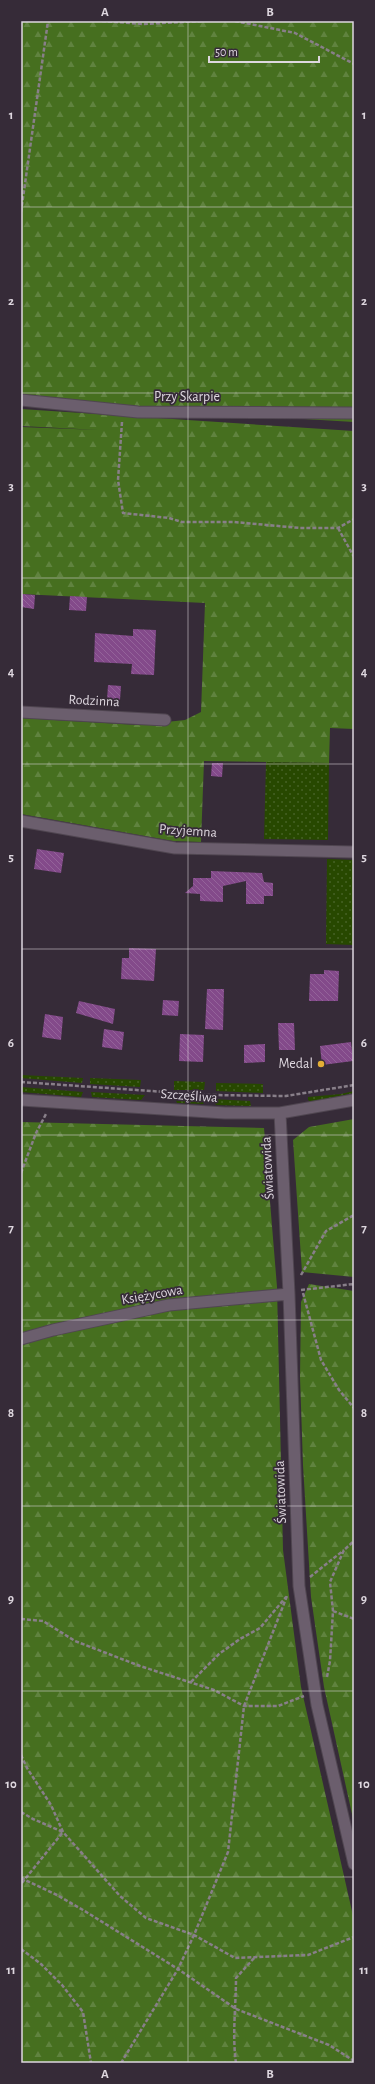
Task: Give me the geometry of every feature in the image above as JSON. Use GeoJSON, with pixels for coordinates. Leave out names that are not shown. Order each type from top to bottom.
{"type":"FeatureCollection","features":[{"type":"Feature","properties":{"kind":"street","name":"Przy Skarpie"},"geometry":{"type":"LineString","coordinates":[[21,400],[138,412],[354,413]]}},
{"type":"Feature","properties":{"kind":"street","name":"Rodzinna"},"geometry":{"type":"LineString","coordinates":[[21,712],[165,720]]}},
{"type":"Feature","properties":{"kind":"street","name":"Przyjemna"},"geometry":{"type":"LineString","coordinates":[[21,821],[175,848],[354,852]]}},
{"type":"Feature","properties":{"kind":"street","name":"Szczęśliwa"},"geometry":{"type":"LineString","coordinates":[[21,1100],[225,1113],[280,1113],[354,1100]]}},
{"type":"Feature","properties":{"kind":"street","name":"Światowida"},"geometry":{"type":"LineString","coordinates":[[280,1113],[289,1294],[299,1586],[315,1691],[354,1864]]}},
{"type":"Feature","properties":{"kind":"street","name":"Księżycowa"},"geometry":{"type":"LineString","coordinates":[[21,1338],[170,1306],[289,1294]]}},
{"type":"Feature","properties":{"kind":"path"},"geometry":{"type":"LineString","coordinates":[[21,212],[48,21]]}},
{"type":"Feature","properties":{"kind":"path"},"geometry":{"type":"LineString","coordinates":[[102,21],[143,24],[202,21]]}},
{"type":"Feature","properties":{"kind":"path"},"geometry":{"type":"LineString","coordinates":[[235,21],[295,33],[354,64]]}},
{"type":"Feature","properties":{"kind":"path"},"geometry":{"type":"LineString","coordinates":[[123,410],[118,480],[124,514],[169,518],[182,522],[208,521],[300,528],[338,528],[354,519]]}},
{"type":"Feature","properties":{"kind":"path"},"geometry":{"type":"LineString","coordinates":[[338,528],[354,557]]}},
{"type":"Feature","properties":{"kind":"path"},"geometry":{"type":"LineString","coordinates":[[21,1082],[209,1095],[286,1096],[354,1085]]}},
{"type":"Feature","properties":{"kind":"path"},"geometry":{"type":"LineString","coordinates":[[21,1172],[36,1133],[49,1108]]}},
{"type":"Feature","properties":{"kind":"path"},"geometry":{"type":"LineString","coordinates":[[289,1294],[326,1231],[354,1215]]}},
{"type":"Feature","properties":{"kind":"path"},"geometry":{"type":"LineString","coordinates":[[289,1294],[302,1290],[354,1284]]}},
{"type":"Feature","properties":{"kind":"path"},"geometry":{"type":"LineString","coordinates":[[302,1290],[321,1360],[339,1390],[354,1408]]}},
{"type":"Feature","properties":{"kind":"path"},"geometry":{"type":"LineString","coordinates":[[299,1586],[354,1541]]}},
{"type":"Feature","properties":{"kind":"path"},"geometry":{"type":"LineString","coordinates":[[21,1619],[44,1621],[75,1641],[140,1666],[214,1690],[244,1706],[278,1706],[324,1687],[330,1661],[333,1611],[330,1582],[344,1550]]}},
{"type":"Feature","properties":{"kind":"path"},"geometry":{"type":"LineString","coordinates":[[121,2063],[178,1969],[194,1935],[228,1852],[244,1706],[288,1593],[260,1628],[240,1638],[220,1654],[190,1682]]}},
{"type":"Feature","properties":{"kind":"path"},"geometry":{"type":"LineString","coordinates":[[333,1611],[354,1618]]}},
{"type":"Feature","properties":{"kind":"path"},"geometry":{"type":"LineString","coordinates":[[21,1755],[27,1768],[51,1805],[63,1832],[120,1896],[146,1918],[194,1935],[235,1958],[308,1955],[354,1937]]}},
{"type":"Feature","properties":{"kind":"path"},"geometry":{"type":"LineString","coordinates":[[21,1812],[63,1832]]}},
{"type":"Feature","properties":{"kind":"path"},"geometry":{"type":"LineString","coordinates":[[21,1884],[63,1832]]}},
{"type":"Feature","properties":{"kind":"path"},"geometry":{"type":"LineString","coordinates":[[21,1878],[57,1895],[178,1969],[236,2009],[329,2045],[354,2061]]}},
{"type":"Feature","properties":{"kind":"path"},"geometry":{"type":"LineString","coordinates":[[21,1949],[41,1964],[83,2012],[91,2063]]}},
{"type":"Feature","properties":{"kind":"path"},"geometry":{"type":"LineString","coordinates":[[236,2063],[233,2042],[236,2009],[236,1978],[255,1957]]}},
{"type":"Feature","properties":{"kind":"green space"},"geometry":{"type":"Polygon","coordinates":[[[21,21],[354,21],[354,422],[21,402],[21,21]]]}},
{"type":"Feature","properties":{"kind":"green space"},"geometry":{"type":"Polygon","coordinates":[[[21,409],[354,431],[354,729],[330,728],[329,763],[204,761],[201,842],[173,841],[21,814],[21,718],[138,725],[185,720],[201,712],[205,603],[21,594],[21,427],[99,430],[21,426],[21,409]]]}},
{"type":"Feature","properties":{"kind":"green space"},"geometry":{"type":"Polygon","coordinates":[[[266,762],[329,763],[328,840],[264,839],[266,762]]]}},
{"type":"Feature","properties":{"kind":"green space"},"geometry":{"type":"Polygon","coordinates":[[[327,859],[354,860],[354,945],[326,944],[327,859]]]}},
{"type":"Feature","properties":{"kind":"green space"},"geometry":{"type":"Polygon","coordinates":[[[21,1075],[83,1078],[82,1083],[21,1078],[21,1075]]]}},
{"type":"Feature","properties":{"kind":"green space"},"geometry":{"type":"Polygon","coordinates":[[[90,1078],[141,1080],[140,1087],[90,1084],[90,1078]]]}},
{"type":"Feature","properties":{"kind":"green space"},"geometry":{"type":"Polygon","coordinates":[[[174,1081],[205,1082],[204,1090],[174,1090],[174,1081]]]}},
{"type":"Feature","properties":{"kind":"green space"},"geometry":{"type":"Polygon","coordinates":[[[216,1083],[263,1084],[263,1093],[216,1091],[216,1083]]]}},
{"type":"Feature","properties":{"kind":"green space"},"geometry":{"type":"Polygon","coordinates":[[[21,1087],[83,1092],[81,1097],[21,1092],[21,1087]]]}},
{"type":"Feature","properties":{"kind":"green space"},"geometry":{"type":"Polygon","coordinates":[[[354,1091],[354,1093],[311,1102],[308,1100],[308,1097],[341,1094],[354,1091]]]}},
{"type":"Feature","properties":{"kind":"green space"},"geometry":{"type":"Polygon","coordinates":[[[91,1092],[145,1095],[141,1100],[92,1097],[91,1092]]]}},
{"type":"Feature","properties":{"kind":"green space"},"geometry":{"type":"Polygon","coordinates":[[[175,1098],[205,1102],[203,1104],[177,1103],[175,1098]]]}},
{"type":"Feature","properties":{"kind":"green space"},"geometry":{"type":"Polygon","coordinates":[[[212,1099],[250,1101],[251,1106],[216,1105],[212,1099]]]}},
{"type":"Feature","properties":{"kind":"green space"},"geometry":{"type":"Polygon","coordinates":[[[354,1119],[354,1277],[302,1272],[293,1140],[309,1127],[354,1119]]]}},
{"type":"Feature","properties":{"kind":"green space"},"geometry":{"type":"Polygon","coordinates":[[[21,1122],[264,1128],[277,1287],[283,1550],[301,1687],[354,1920],[354,2063],[21,2063],[21,1122]]]}},
{"type":"Feature","properties":{"kind":"green space"},"geometry":{"type":"Polygon","coordinates":[[[309,1284],[354,1291],[354,1823],[324,1687],[311,1597],[303,1465],[300,1377],[301,1302],[309,1284]]]}},
{"type":"Feature","properties":{"kind":"building"},"geometry":{"type":"Polygon","coordinates":[[[21,594],[35,595],[34,609],[21,607],[21,594]]]}},
{"type":"Feature","properties":{"kind":"building"},"geometry":{"type":"Polygon","coordinates":[[[70,596],[87,597],[86,611],[69,610],[70,596]]]}},
{"type":"Feature","properties":{"kind":"building"},"geometry":{"type":"Polygon","coordinates":[[[133,629],[156,630],[154,675],[131,674],[132,664],[94,662],[95,633],[133,636],[133,629]]]}},
{"type":"Feature","properties":{"kind":"building"},"geometry":{"type":"Polygon","coordinates":[[[108,685],[121,686],[120,700],[107,700],[108,685]]]}},
{"type":"Feature","properties":{"kind":"building"},"geometry":{"type":"Polygon","coordinates":[[[212,763],[223,763],[222,777],[211,776],[212,763]]]}},
{"type":"Feature","properties":{"kind":"building"},"geometry":{"type":"Polygon","coordinates":[[[37,849],[64,853],[61,873],[34,869],[37,849]]]}},
{"type":"Feature","properties":{"kind":"building"},"geometry":{"type":"Polygon","coordinates":[[[211,871],[262,873],[264,882],[273,883],[273,896],[264,896],[264,904],[246,904],[246,881],[223,886],[223,902],[200,901],[200,894],[185,893],[193,886],[193,878],[211,878],[211,871]]]}},
{"type":"Feature","properties":{"kind":"building"},"geometry":{"type":"Polygon","coordinates":[[[129,948],[156,949],[154,981],[121,979],[122,958],[129,958],[129,948]]]}},
{"type":"Feature","properties":{"kind":"building"},"geometry":{"type":"Polygon","coordinates":[[[324,970],[339,971],[338,1001],[309,1001],[310,974],[324,974],[324,970]]]}},
{"type":"Feature","properties":{"kind":"building"},"geometry":{"type":"Polygon","coordinates":[[[207,989],[224,989],[223,1030],[205,1029],[207,989]]]}},
{"type":"Feature","properties":{"kind":"building"},"geometry":{"type":"Polygon","coordinates":[[[163,1000],[179,1001],[178,1016],[162,1015],[163,1000]]]}},
{"type":"Feature","properties":{"kind":"building"},"geometry":{"type":"Polygon","coordinates":[[[79,1001],[115,1009],[113,1024],[76,1013],[79,1001]]]}},
{"type":"Feature","properties":{"kind":"building"},"geometry":{"type":"Polygon","coordinates":[[[45,1014],[63,1017],[61,1040],[42,1037],[45,1014]]]}},
{"type":"Feature","properties":{"kind":"building"},"geometry":{"type":"Polygon","coordinates":[[[278,1023],[294,1023],[295,1050],[279,1050],[278,1023]]]}},
{"type":"Feature","properties":{"kind":"building"},"geometry":{"type":"Polygon","coordinates":[[[104,1029],[124,1032],[122,1050],[102,1047],[104,1029]]]}},
{"type":"Feature","properties":{"kind":"building"},"geometry":{"type":"Polygon","coordinates":[[[180,1034],[204,1035],[203,1062],[179,1061],[180,1034]]]}},
{"type":"Feature","properties":{"kind":"building"},"geometry":{"type":"Polygon","coordinates":[[[351,1042],[353,1061],[322,1065],[320,1046],[351,1042]]]}},
{"type":"Feature","properties":{"kind":"building"},"geometry":{"type":"Polygon","coordinates":[[[265,1044],[265,1062],[244,1063],[244,1045],[265,1044]]]}},
{"type":"Feature","properties":{"kind":"place","name":"Medal"},"geometry":{"type":"Point","coordinates":[321,1064]}}]}
